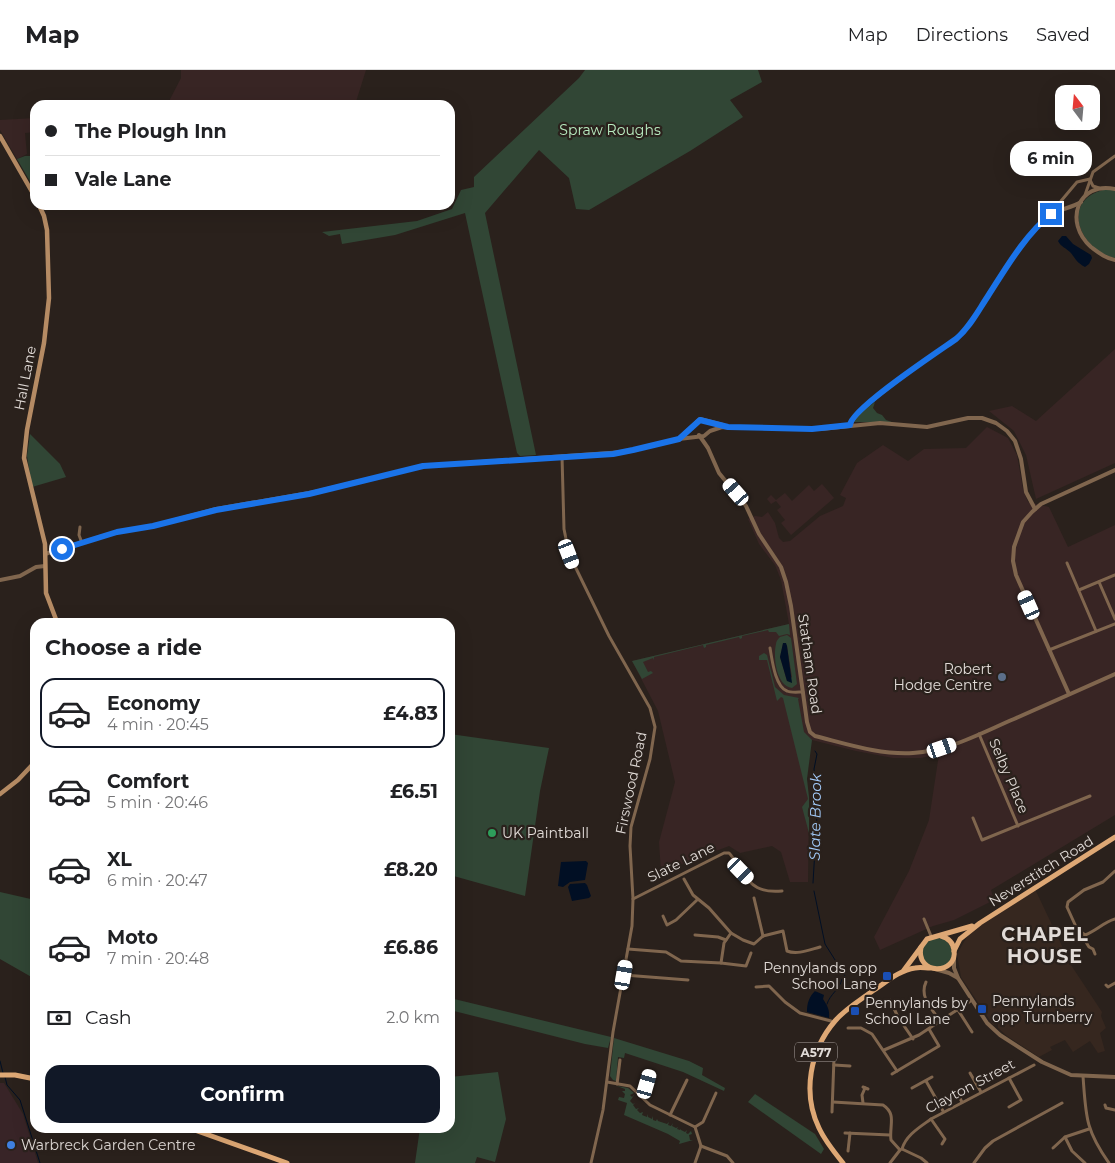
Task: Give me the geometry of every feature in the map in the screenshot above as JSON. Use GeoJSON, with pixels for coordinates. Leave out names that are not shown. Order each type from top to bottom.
{"type":"FeatureCollection","features":[{"type":"Feature","properties":{"kind":"main road"},"geometry":{"type":"LineString","coordinates":[[0,136],[30,188]]}},
{"type":"Feature","properties":{"kind":"main road","name":"Hall Lane"},"geometry":{"type":"LineString","coordinates":[[41,210],[47,230],[49,298],[44,343],[26,435],[24,458],[44,544],[47,596],[55,618]]}},
{"type":"Feature","properties":{"kind":"main road"},"geometry":{"type":"LineString","coordinates":[[0,794],[18,780],[30,767]]}},
{"type":"Feature","properties":{"kind":"main road","name":"Neverstitch Road"},"geometry":{"type":"LineString","coordinates":[[954,952],[960,939],[980,923],[1115,838]]}},
{"type":"Feature","properties":{"kind":"main road","name":"Neverstitch Road"},"geometry":{"type":"LineString","coordinates":[[938,935],[980,923]]}},
{"type":"Feature","properties":{"kind":"main road"},"geometry":{"type":"LineString","coordinates":[[938,935],[951,942],[954,952]]}},
{"type":"Feature","properties":{"kind":"main road","name":"A577"},"geometry":{"type":"LineString","coordinates":[[903,972],[927,939],[938,935]]}},
{"type":"Feature","properties":{"kind":"main road"},"geometry":{"type":"LineString","coordinates":[[921,946],[920,956],[926,965],[932,969]]}},
{"type":"Feature","properties":{"kind":"main road","name":"A577"},"geometry":{"type":"LineString","coordinates":[[843,1163],[824,1136],[813,1110],[810,1086],[814,1060],[823,1038],[840,1016],[903,972],[916,968],[940,969],[950,964],[954,952]]}},
{"type":"Feature","properties":{"kind":"main road"},"geometry":{"type":"LineString","coordinates":[[0,1075],[30,1078]]}},
{"type":"Feature","properties":{"kind":"main road"},"geometry":{"type":"LineString","coordinates":[[202,1133],[287,1163]]}},
{"type":"Feature","properties":{"kind":"street"},"geometry":{"type":"LineString","coordinates":[[1085,197],[1090,179],[1095,170],[1115,156]]}},
{"type":"Feature","properties":{"kind":"street"},"geometry":{"type":"LineString","coordinates":[[1090,179],[1092,186],[1115,188]]}},
{"type":"Feature","properties":{"kind":"street"},"geometry":{"type":"LineString","coordinates":[[1061,201],[1077,182],[1090,179]]}},
{"type":"Feature","properties":{"kind":"street"},"geometry":{"type":"LineString","coordinates":[[1099,188],[1081,202],[1076,212],[1076,219],[1079,232],[1084,240],[1100,254],[1115,260]]}},
{"type":"Feature","properties":{"kind":"street"},"geometry":{"type":"LineString","coordinates":[[850,425],[855,416],[878,396],[964,331],[1029,237],[1051,214],[1081,202]]}},
{"type":"Feature","properties":{"kind":"street"},"geometry":{"type":"LineString","coordinates":[[1065,210],[1072,213],[1076,219]]}},
{"type":"Feature","properties":{"kind":"street"},"geometry":{"type":"LineString","coordinates":[[45,554],[110,534],[153,526],[216,510],[309,494],[423,466],[624,452],[679,439],[699,435],[704,436],[710,431],[728,427],[812,429],[880,423],[927,426],[973,418],[991,420],[1007,432],[1017,444],[1026,492],[1036,509]]}},
{"type":"Feature","properties":{"kind":"street"},"geometry":{"type":"LineString","coordinates":[[679,439],[700,420],[728,427]]}},
{"type":"Feature","properties":{"kind":"street"},"geometry":{"type":"LineString","coordinates":[[706,420],[710,426],[710,431]]}},
{"type":"Feature","properties":{"kind":"street"},"geometry":{"type":"LineString","coordinates":[[694,425],[695,432],[699,435]]}},
{"type":"Feature","properties":{"kind":"street","name":"Statham Road"},"geometry":{"type":"LineString","coordinates":[[708,448],[710,431]]}},
{"type":"Feature","properties":{"kind":"street","name":"Statham Road"},"geometry":{"type":"LineString","coordinates":[[699,435],[708,448],[719,472],[746,506],[759,534],[781,567],[791,606],[807,722],[812,734],[873,750],[902,753],[928,751],[980,734],[1115,674]]}},
{"type":"Feature","properties":{"kind":"street","name":"Firswood Road"},"geometry":{"type":"LineString","coordinates":[[562,456],[564,529],[569,554],[605,629],[650,708],[655,727],[650,759],[634,814],[630,836],[633,899],[632,926],[613,1032],[599,1132],[591,1163]]}},
{"type":"Feature","properties":{"kind":"street"},"geometry":{"type":"LineString","coordinates":[[1069,694],[1016,575],[1013,561],[1018,533],[1023,522],[1042,504],[1115,470]]}},
{"type":"Feature","properties":{"kind":"street"},"geometry":{"type":"LineString","coordinates":[[80,527],[79,535],[82,543]]}},
{"type":"Feature","properties":{"kind":"street"},"geometry":{"type":"LineString","coordinates":[[1067,563],[1096,631]]}},
{"type":"Feature","properties":{"kind":"street"},"geometry":{"type":"LineString","coordinates":[[0,580],[20,576],[45,566]]}},
{"type":"Feature","properties":{"kind":"street"},"geometry":{"type":"LineString","coordinates":[[1079,590],[1115,575]]}},
{"type":"Feature","properties":{"kind":"street"},"geometry":{"type":"LineString","coordinates":[[1099,582],[1115,619]]}},
{"type":"Feature","properties":{"kind":"street"},"geometry":{"type":"LineString","coordinates":[[1049,650],[1115,624]]}},
{"type":"Feature","properties":{"kind":"street"},"geometry":{"type":"LineString","coordinates":[[770,648],[781,688],[788,692],[803,692]]}},
{"type":"Feature","properties":{"kind":"street","name":"Selby Place"},"geometry":{"type":"LineString","coordinates":[[980,734],[1018,826]]}},
{"type":"Feature","properties":{"kind":"street","name":"Selby Place"},"geometry":{"type":"LineString","coordinates":[[973,818],[982,840],[1090,796]]}},
{"type":"Feature","properties":{"kind":"street","name":"Slate Lane"},"geometry":{"type":"LineString","coordinates":[[633,899],[729,852],[741,871],[757,888],[770,892],[782,891]]}},
{"type":"Feature","properties":{"kind":"street"},"geometry":{"type":"LineString","coordinates":[[1085,935],[1077,929],[1067,907],[1068,902],[1084,890],[1104,882],[1115,871]]}},
{"type":"Feature","properties":{"kind":"street"},"geometry":{"type":"LineString","coordinates":[[684,879],[697,900],[709,908],[732,933],[743,940],[754,944],[762,936],[783,930],[787,951],[790,953],[820,947]]}},
{"type":"Feature","properties":{"kind":"street"},"geometry":{"type":"LineString","coordinates":[[754,898],[762,936]]}},
{"type":"Feature","properties":{"kind":"street"},"geometry":{"type":"LineString","coordinates":[[663,916],[667,925],[676,920],[697,900]]}},
{"type":"Feature","properties":{"kind":"street"},"geometry":{"type":"LineString","coordinates":[[1085,935],[1115,918]]}},
{"type":"Feature","properties":{"kind":"street"},"geometry":{"type":"LineString","coordinates":[[924,919],[931,936]]}},
{"type":"Feature","properties":{"kind":"street"},"geometry":{"type":"LineString","coordinates":[[721,963],[722,950],[726,940],[732,933]]}},
{"type":"Feature","properties":{"kind":"street"},"geometry":{"type":"LineString","coordinates":[[695,935],[718,937],[726,940]]}},
{"type":"Feature","properties":{"kind":"street"},"geometry":{"type":"LineString","coordinates":[[1085,935],[1084,939],[1089,947],[1094,949],[1095,954]]}},
{"type":"Feature","properties":{"kind":"street"},"geometry":{"type":"LineString","coordinates":[[628,949],[666,952],[681,961],[746,966],[750,953]]}},
{"type":"Feature","properties":{"kind":"street"},"geometry":{"type":"LineString","coordinates":[[954,952],[954,968],[958,978],[991,1027],[1042,1062],[1071,1075],[1115,1076]]}},
{"type":"Feature","properties":{"kind":"street"},"geometry":{"type":"LineString","coordinates":[[932,969],[958,978]]}},
{"type":"Feature","properties":{"kind":"street"},"geometry":{"type":"LineString","coordinates":[[624,975],[688,980]]}},
{"type":"Feature","properties":{"kind":"street"},"geometry":{"type":"LineString","coordinates":[[926,982],[923,990],[925,998],[940,1021]]}},
{"type":"Feature","properties":{"kind":"street"},"geometry":{"type":"LineString","coordinates":[[1106,985],[1108,987],[1115,983]]}},
{"type":"Feature","properties":{"kind":"street"},"geometry":{"type":"LineString","coordinates":[[756,986],[769,986],[785,1002],[800,1013],[831,1021]]}},
{"type":"Feature","properties":{"kind":"street"},"geometry":{"type":"LineString","coordinates":[[890,1000],[898,1018],[913,1039]]}},
{"type":"Feature","properties":{"kind":"street"},"geometry":{"type":"LineString","coordinates":[[884,1050],[913,1039],[972,1000]]}},
{"type":"Feature","properties":{"kind":"street"},"geometry":{"type":"LineString","coordinates":[[958,1010],[972,1032]]}},
{"type":"Feature","properties":{"kind":"street"},"geometry":{"type":"LineString","coordinates":[[848,1028],[861,1028],[872,1034],[897,1072]]}},
{"type":"Feature","properties":{"kind":"street"},"geometry":{"type":"LineString","coordinates":[[892,1074],[940,1046],[929,1029]]}},
{"type":"Feature","properties":{"kind":"street"},"geometry":{"type":"LineString","coordinates":[[832,1112],[834,1058]]}},
{"type":"Feature","properties":{"kind":"street"},"geometry":{"type":"LineString","coordinates":[[617,1084],[620,1060]]}},
{"type":"Feature","properties":{"kind":"street","name":"Clayton Street"},"geometry":{"type":"LineString","coordinates":[[890,1163],[901,1150],[906,1140],[917,1129],[962,1102],[1032,1066],[1028,1062]]}},
{"type":"Feature","properties":{"kind":"street"},"geometry":{"type":"LineString","coordinates":[[834,1065],[851,1066]]}},
{"type":"Feature","properties":{"kind":"street"},"geometry":{"type":"LineString","coordinates":[[638,1093],[647,1084],[651,1071]]}},
{"type":"Feature","properties":{"kind":"street"},"geometry":{"type":"LineString","coordinates":[[970,1072],[981,1092]]}},
{"type":"Feature","properties":{"kind":"street"},"geometry":{"type":"LineString","coordinates":[[1083,1076],[1086,1118],[1089,1129],[1096,1145],[1109,1163]]}},
{"type":"Feature","properties":{"kind":"street"},"geometry":{"type":"LineString","coordinates":[[912,1088],[932,1077]]}},
{"type":"Feature","properties":{"kind":"street"},"geometry":{"type":"LineString","coordinates":[[1009,1078],[1021,1100],[1009,1107]]}},
{"type":"Feature","properties":{"kind":"street"},"geometry":{"type":"LineString","coordinates":[[670,1115],[687,1080]]}},
{"type":"Feature","properties":{"kind":"street"},"geometry":{"type":"LineString","coordinates":[[926,1081],[944,1112]]}},
{"type":"Feature","properties":{"kind":"street"},"geometry":{"type":"LineString","coordinates":[[607,1082],[630,1086],[650,1105],[695,1127],[701,1146],[695,1163]]}},
{"type":"Feature","properties":{"kind":"street"},"geometry":{"type":"LineString","coordinates":[[863,1103],[862,1095],[865,1088]]}},
{"type":"Feature","properties":{"kind":"street"},"geometry":{"type":"LineString","coordinates":[[695,1127],[703,1122],[716,1093]]}},
{"type":"Feature","properties":{"kind":"street"},"geometry":{"type":"LineString","coordinates":[[958,1095],[962,1102]]}},
{"type":"Feature","properties":{"kind":"street"},"geometry":{"type":"LineString","coordinates":[[832,1102],[883,1105],[888,1108],[893,1117],[890,1135],[892,1142],[901,1150],[921,1158],[927,1163]]}},
{"type":"Feature","properties":{"kind":"street"},"geometry":{"type":"LineString","coordinates":[[974,1163],[993,1141],[1062,1103]]}},
{"type":"Feature","properties":{"kind":"street"},"geometry":{"type":"LineString","coordinates":[[1105,1105],[1106,1108],[1115,1110]]}},
{"type":"Feature","properties":{"kind":"street"},"geometry":{"type":"LineString","coordinates":[[932,1119],[945,1139],[942,1144]]}},
{"type":"Feature","properties":{"kind":"street"},"geometry":{"type":"LineString","coordinates":[[1053,1148],[1065,1137],[1089,1129]]}},
{"type":"Feature","properties":{"kind":"street"},"geometry":{"type":"LineString","coordinates":[[845,1133],[890,1135]]}},
{"type":"Feature","properties":{"kind":"street"},"geometry":{"type":"LineString","coordinates":[[848,1151],[850,1133]]}},
{"type":"Feature","properties":{"kind":"street"},"geometry":{"type":"LineString","coordinates":[[1065,1137],[1072,1151],[1085,1163]]}},
{"type":"Feature","properties":{"kind":"street"},"geometry":{"type":"LineString","coordinates":[[701,1146],[726,1156],[732,1163]]}},
{"type":"Feature","properties":{"kind":"shaded area"},"geometry":{"type":"Polygon","coordinates":[[[181,70],[366,70],[357,100],[170,100],[181,78],[181,70]]]}},
{"type":"Feature","properties":{"kind":"shaded area"},"geometry":{"type":"Polygon","coordinates":[[[30,118],[30,132],[25,133],[27,154],[17,159],[0,130],[0,120],[30,118]]]}},
{"type":"Feature","properties":{"kind":"shaded area"},"geometry":{"type":"Polygon","coordinates":[[[1115,349],[1115,463],[1036,499],[1026,455],[1014,431],[989,411],[1012,406],[1036,421],[1115,349]]]}},
{"type":"Feature","properties":{"kind":"shaded area"},"geometry":{"type":"Polygon","coordinates":[[[987,427],[1008,438],[1017,455],[1023,489],[1028,502],[1049,507],[1068,547],[1115,525],[1115,815],[991,890],[994,900],[954,920],[933,926],[880,950],[874,937],[909,871],[929,820],[939,754],[921,758],[893,758],[812,740],[796,743],[809,802],[808,882],[790,882],[781,852],[772,846],[740,853],[729,846],[661,872],[659,842],[675,782],[658,711],[632,661],[789,624],[781,580],[775,565],[759,544],[748,519],[755,516],[762,517],[768,512],[775,523],[779,538],[783,542],[790,541],[820,516],[843,506],[846,498],[840,495],[857,463],[883,445],[908,461],[924,449],[966,448],[987,427]]]}},
{"type":"Feature","properties":{"kind":"shaded area"},"geometry":{"type":"Polygon","coordinates":[[[822,484],[834,498],[791,535],[781,523],[785,520],[777,510],[781,507],[776,501],[771,504],[767,499],[771,495],[776,500],[785,493],[792,501],[809,485],[814,491],[822,484]]]}},
{"type":"Feature","properties":{"kind":"shaded area"},"geometry":{"type":"Polygon","coordinates":[[[1035,889],[1071,965],[1102,1012],[1101,1016],[1106,1028],[1100,1033],[1105,1051],[1098,1053],[1090,1041],[1073,1052],[1065,1040],[1050,1047],[1052,1050],[1039,1057],[1007,1036],[998,1028],[998,1024],[993,1025],[961,977],[957,954],[968,935],[980,923],[1035,889]]]}},
{"type":"Feature","properties":{"kind":"shaded area"},"geometry":{"type":"Polygon","coordinates":[[[0,1083],[4,1083],[23,1114],[38,1163],[0,1163],[0,1083]]]}},
{"type":"Feature","properties":{"kind":"green space","name":"Spraw Roughs"},"geometry":{"type":"Polygon","coordinates":[[[585,70],[758,70],[762,82],[730,100],[743,117],[690,151],[589,210],[576,209],[569,178],[539,150],[485,213],[536,455],[520,456],[517,453],[465,213],[395,235],[342,244],[340,234],[329,236],[322,232],[417,221],[449,210],[455,210],[455,203],[461,190],[474,187],[474,177],[579,78],[585,70]]]}},
{"type":"Feature","properties":{"kind":"green space"},"geometry":{"type":"Polygon","coordinates":[[[30,156],[30,181],[17,159],[30,156]]]}},
{"type":"Feature","properties":{"kind":"green space"},"geometry":{"type":"Polygon","coordinates":[[[1103,190],[1115,190],[1115,258],[1103,254],[1085,237],[1078,215],[1082,205],[1089,196],[1103,190]]]}},
{"type":"Feature","properties":{"kind":"green space"},"geometry":{"type":"Polygon","coordinates":[[[875,402],[873,408],[877,413],[892,422],[854,422],[860,413],[875,402]]]}},
{"type":"Feature","properties":{"kind":"green space"},"geometry":{"type":"Polygon","coordinates":[[[30,434],[60,464],[66,477],[32,487],[27,456],[30,434]]]}},
{"type":"Feature","properties":{"kind":"green space"},"geometry":{"type":"Polygon","coordinates":[[[789,624],[790,635],[779,636],[776,632],[769,632],[768,630],[742,636],[740,639],[739,637],[706,645],[704,648],[703,645],[654,657],[654,660],[653,658],[643,662],[648,672],[651,671],[653,673],[642,679],[632,661],[789,624]]]}},
{"type":"Feature","properties":{"kind":"green space"},"geometry":{"type":"Polygon","coordinates":[[[787,635],[791,638],[797,684],[792,688],[782,682],[777,670],[775,649],[776,642],[780,637],[787,635]],[[783,644],[780,657],[787,681],[792,677],[787,646],[783,644]]]}},
{"type":"Feature","properties":{"kind":"green space"},"geometry":{"type":"Polygon","coordinates":[[[764,653],[767,655],[775,687],[784,695],[799,698],[804,732],[812,740],[807,779],[809,797],[809,833],[802,807],[808,799],[783,698],[781,697],[777,701],[767,660],[759,660],[759,656],[764,653]]]}},
{"type":"Feature","properties":{"kind":"green space","name":"UK Paintball"},"geometry":{"type":"Polygon","coordinates":[[[455,735],[549,748],[540,791],[525,896],[455,876],[455,735]]]}},
{"type":"Feature","properties":{"kind":"green space"},"geometry":{"type":"Polygon","coordinates":[[[0,892],[30,899],[30,976],[0,959],[0,892]]]}},
{"type":"Feature","properties":{"kind":"green space"},"geometry":{"type":"Polygon","coordinates":[[[937,938],[947,943],[952,953],[947,963],[937,968],[927,963],[922,953],[927,943],[937,938]]]}},
{"type":"Feature","properties":{"kind":"green space"},"geometry":{"type":"Polygon","coordinates":[[[455,999],[611,1037],[608,1048],[455,1011],[455,999]]]}},
{"type":"Feature","properties":{"kind":"green space"},"geometry":{"type":"Polygon","coordinates":[[[614,1038],[689,1061],[703,1068],[702,1075],[725,1088],[724,1091],[683,1072],[625,1053],[624,1058],[618,1057],[616,1081],[613,1080],[610,1076],[614,1038]]]}},
{"type":"Feature","properties":{"kind":"green space"},"geometry":{"type":"Polygon","coordinates":[[[498,1072],[506,1119],[495,1162],[477,1157],[475,1163],[415,1163],[419,1133],[455,1133],[455,1076],[498,1072]]]}},
{"type":"Feature","properties":{"kind":"green space"},"geometry":{"type":"Polygon","coordinates":[[[617,1086],[628,1088],[634,1093],[630,1095],[632,1097],[635,1094],[630,1101],[633,1104],[635,1103],[633,1105],[636,1109],[639,1108],[637,1110],[640,1113],[643,1112],[642,1115],[647,1117],[648,1114],[648,1117],[652,1119],[653,1116],[653,1120],[656,1121],[657,1119],[667,1124],[669,1122],[668,1125],[671,1126],[673,1123],[672,1126],[678,1127],[677,1129],[685,1132],[687,1130],[686,1133],[688,1134],[691,1131],[692,1134],[689,1135],[690,1140],[693,1140],[679,1144],[680,1141],[668,1134],[624,1115],[627,1103],[618,1100],[619,1097],[624,1098],[625,1094],[622,1091],[625,1091],[625,1089],[617,1086]]]}},
{"type":"Feature","properties":{"kind":"green space"},"geometry":{"type":"Polygon","coordinates":[[[755,1094],[815,1134],[824,1149],[821,1154],[748,1102],[755,1094]]]}},
{"type":"Feature","properties":{"kind":"water"},"geometry":{"type":"Polygon","coordinates":[[[1062,236],[1066,236],[1073,244],[1091,255],[1092,258],[1089,264],[1085,267],[1082,265],[1061,245],[1058,241],[1062,236]]]}},
{"type":"Feature","properties":{"kind":"water"},"geometry":{"type":"Polygon","coordinates":[[[783,643],[786,643],[787,646],[792,683],[787,681],[780,657],[783,643]]]}},
{"type":"Feature","properties":{"kind":"water"},"geometry":{"type":"Polygon","coordinates":[[[586,861],[588,863],[585,880],[570,882],[563,887],[558,886],[561,862],[586,861]]]}},
{"type":"Feature","properties":{"kind":"water"},"geometry":{"type":"Polygon","coordinates":[[[585,883],[591,896],[572,901],[568,887],[570,884],[585,883]]]}},
{"type":"Feature","properties":{"kind":"water"},"geometry":{"type":"Polygon","coordinates":[[[815,991],[824,995],[823,999],[828,1008],[829,1018],[807,1012],[809,1000],[815,991]]]}},
{"type":"Feature","properties":{"kind":"waterway","name":"Slate Brook"},"geometry":{"type":"LineString","coordinates":[[813,883],[817,815],[814,769],[817,754],[815,751]]}},
{"type":"Feature","properties":{"kind":"waterway","name":"Slate Brook"},"geometry":{"type":"LineString","coordinates":[[814,891],[825,944],[845,973]]}},
{"type":"Feature","properties":{"kind":"waterway"},"geometry":{"type":"LineString","coordinates":[[827,1004],[845,976],[844,974]]}},
{"type":"Feature","properties":{"kind":"waterway"},"geometry":{"type":"LineString","coordinates":[[0,1061],[3,1073]]}},
{"type":"Feature","properties":{"kind":"waterway"},"geometry":{"type":"LineString","coordinates":[[5,1077],[7,1085],[20,1100],[30,1132]]}},
{"type":"Feature","properties":{"kind":"waterway"},"geometry":{"type":"LineString","coordinates":[[30,1133],[40,1163]]}},
{"type":"Feature","properties":{"kind":"place","name":"Robert Hodge Centre"},"geometry":{"type":"Point","coordinates":[1002,677]}},
{"type":"Feature","properties":{"kind":"place","name":"UK Paintball"},"geometry":{"type":"Point","coordinates":[492,833]}},
{"type":"Feature","properties":{"kind":"place","name":"Pennylands opp School Lane"},"geometry":{"type":"Point","coordinates":[887,976]}},
{"type":"Feature","properties":{"kind":"place","name":"Pennylands opp Turnberry"},"geometry":{"type":"Point","coordinates":[982,1009]}},
{"type":"Feature","properties":{"kind":"place","name":"Pennylands by School Lane"},"geometry":{"type":"Point","coordinates":[855,1011]}},
{"type":"Feature","properties":{"kind":"place","name":"Warbreck Garden Centre"},"geometry":{"type":"Point","coordinates":[11,1145]}},
{"type":"Feature","properties":{"kind":"district","name":"CHAPEL HOUSE"},"geometry":{"type":"Point","coordinates":[1045,945]}},
{"type":"Feature","properties":{"kind":"route"},"geometry":{"type":"LineString","coordinates":[[62,549],[117,532],[153,526],[216,510],[309,494],[423,466],[443,463],[613,454],[633,450],[679,439],[698,420],[703,419],[728,427],[812,429],[850,425],[855,416],[878,396],[956,339],[970,325],[1020,249],[1051,214]]}}]}
